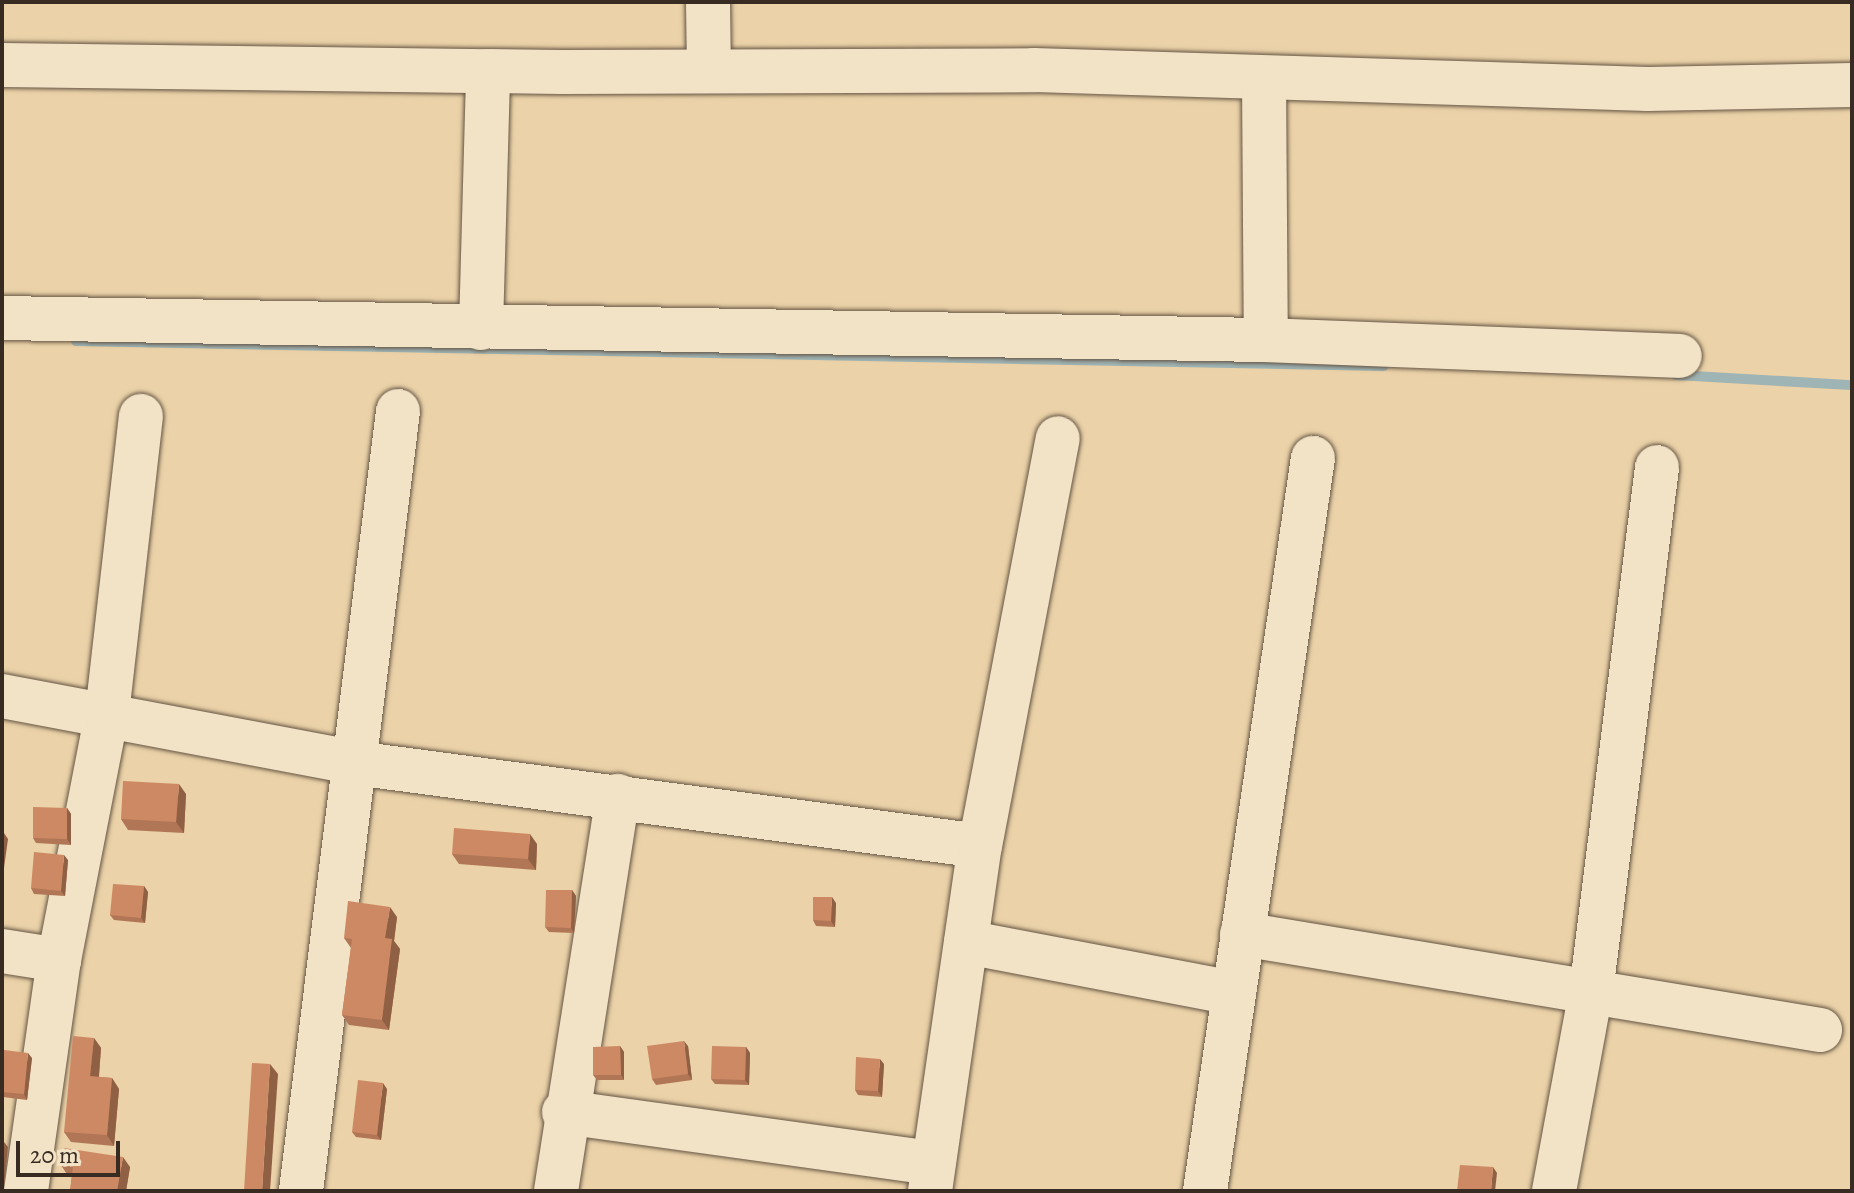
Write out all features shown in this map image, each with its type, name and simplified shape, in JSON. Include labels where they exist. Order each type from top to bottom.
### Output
[{"type":"street","points":[[708,2],[709,71]]},
{"type":"street","points":[[2,65],[488,71],[1034,70],[1648,89],[1852,85]]},
{"type":"street","points":[[481,328],[488,71]]},
{"type":"street","points":[[1264,78],[1266,340]]},
{"type":"street","points":[[2,318],[1266,340],[1680,356]]},
{"type":"street","points":[[301,1191],[398,411]]},
{"type":"street","points":[[26,1191],[59,960],[107,714],[141,416]]},
{"type":"street","points":[[564,1112],[932,1177],[980,846],[1058,438]]},
{"type":"street","points":[[1205,1191],[1313,458]]},
{"type":"street","points":[[1554,1191],[1591,992],[1657,467]]},
{"type":"street","points":[[2,696],[355,763],[980,846]]},
{"type":"street","points":[[556,1191],[564,1112],[618,796]]},
{"type":"street","points":[[1242,934],[1820,1030]]},
{"type":"street","points":[[966,942],[1234,993]]},
{"type":"street","points":[[2,951],[59,960]]},
{"type":"building","points":[[123,781],[179,784],[176,822],[121,819]]},
{"type":"building","points":[[33,807],[67,808],[67,839],[33,838]]},
{"type":"building","points":[[454,828],[530,834],[528,859],[452,854]]},
{"type":"building","points":[[34,852],[64,855],[61,891],[31,888]]},
{"type":"building","points":[[113,884],[144,886],[141,918],[110,915]]},
{"type":"building","points":[[546,890],[572,890],[571,928],[545,927]]},
{"type":"building","points":[[813,897],[832,897],[831,921],[813,920]]},
{"type":"building","points":[[348,901],[390,907],[385,938],[392,939],[382,1020],[342,1015],[352,939],[344,938]]},
{"type":"building","points":[[73,1036],[94,1038],[90,1076],[112,1078],[107,1135],[64,1132]]},
{"type":"building","points":[[684,1041],[688,1074],[652,1079],[647,1046]]},
{"type":"building","points":[[620,1046],[621,1075],[593,1075],[593,1047]]},
{"type":"building","points":[[712,1046],[746,1047],[745,1080],[711,1079]]},
{"type":"building","points":[[4,1050],[28,1053],[24,1094],[2,1092]]},
{"type":"building","points":[[856,1057],[880,1059],[878,1091],[855,1090]]},
{"type":"building","points":[[252,1063],[270,1064],[262,1191],[244,1191]]},
{"type":"building","points":[[358,1080],[383,1083],[377,1135],[352,1132]]},
{"type":"building","points":[[64,1148],[123,1157],[117,1191],[70,1191],[73,1167],[61,1165]]},
{"type":"building","points":[[1460,1165],[1493,1167],[1491,1191],[1457,1191]]},
{"type":"waterway","points":[[76,341],[1384,366]]},
{"type":"waterway","points":[[1676,375],[1852,385]]}]
